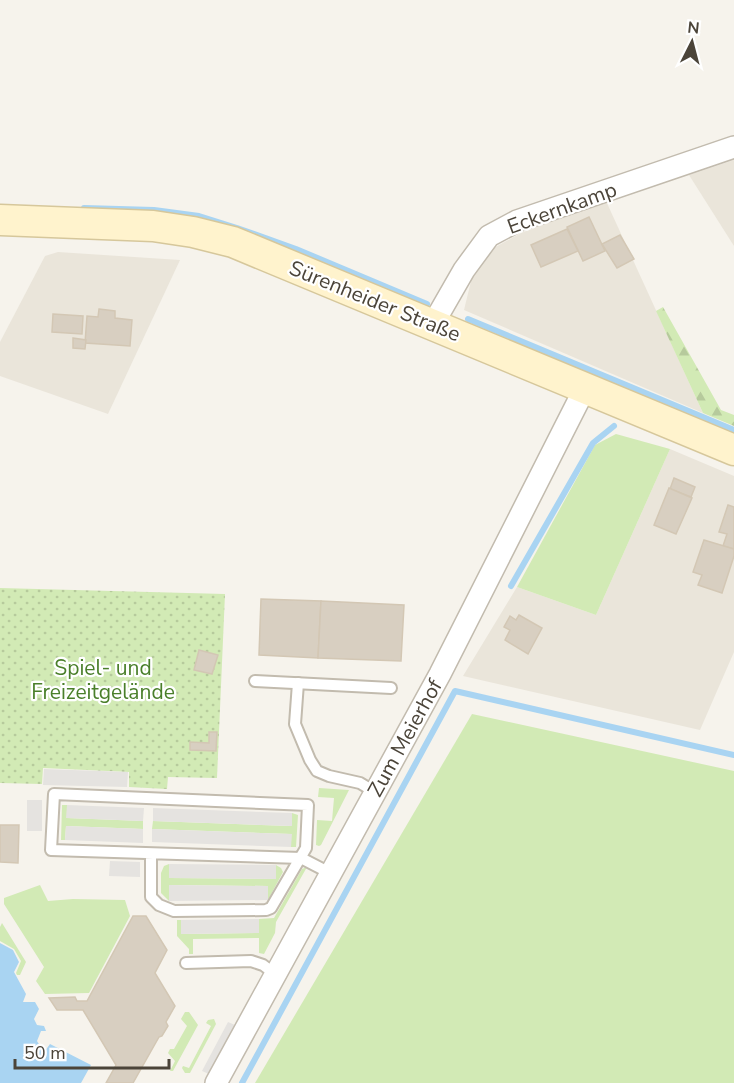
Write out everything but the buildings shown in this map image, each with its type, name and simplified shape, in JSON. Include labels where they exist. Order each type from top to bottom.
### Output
[{"type":"main road","name":"Sürenheider Straße","points":[[0,220],[153,226],[193,232],[233,242],[734,450]]},
{"type":"street","name":"Eckernkamp","points":[[433,324],[464,270],[489,236],[517,221],[734,147]]},
{"type":"street","name":"Zum Meierhof","points":[[216,1083],[446,664],[579,404],[585,388]]},
{"type":"lane","points":[[255,681],[391,688]]},
{"type":"lane","points":[[298,683],[296,730],[317,771],[360,783],[375,792]]},
{"type":"lane","points":[[151,854],[151,897],[159,906],[174,911],[266,910],[271,908],[301,858],[306,848],[308,805],[54,794],[51,850],[301,858],[330,873]]},
{"type":"lane","points":[[186,963],[251,961],[263,965],[275,974]]},
{"type":"shaded area","points":[[734,160],[734,246],[689,175]]},
{"type":"shaded area","points":[[606,201],[703,413],[464,310],[472,277],[492,249],[521,233]]},
{"type":"shaded area","points":[[58,252],[180,260],[108,414],[0,376],[0,342],[45,256]]},
{"type":"shaded area","points":[[670,449],[734,476],[734,652],[700,730],[463,676],[517,587],[596,615]]},
{"type":"shaded area","points":[[44,769],[128,772],[127,787],[43,785]]},
{"type":"shaded area","points":[[27,800],[42,800],[42,831],[27,831]]},
{"type":"shaded area","points":[[67,805],[144,808],[143,821],[66,818]]},
{"type":"shaded area","points":[[153,808],[292,813],[292,826],[153,821]]},
{"type":"shaded area","points":[[66,826],[143,829],[143,843],[65,840]]},
{"type":"shaded area","points":[[152,829],[292,834],[291,847],[152,842]]},
{"type":"shaded area","points":[[110,861],[140,862],[140,877],[109,876]]},
{"type":"shaded area","points":[[169,864],[276,865],[276,879],[169,878]]},
{"type":"shaded area","points":[[169,885],[268,886],[268,900],[169,901]]},
{"type":"shaded area","points":[[259,919],[259,933],[181,934],[181,920]]},
{"type":"shaded area","points":[[228,1022],[235,1025],[209,1074],[202,1071]]},
{"type":"green space","points":[[663,307],[721,410],[734,415],[734,426],[703,413],[656,311]]},
{"type":"green space","points":[[616,434],[670,449],[596,615],[517,587],[595,445]]},
{"type":"green space","name":"Spiel- und Freizeitgelände","points":[[0,588],[225,594],[217,778],[168,777],[167,789],[129,787],[129,772],[43,768],[42,784],[0,783]]},
{"type":"green space","points":[[472,714],[734,771],[734,1083],[255,1083]]},
{"type":"green space","points":[[319,788],[349,790],[319,846],[316,845],[317,820],[332,821],[334,798],[318,797]]},
{"type":"green space","points":[[62,805],[67,805],[67,818],[143,821],[143,829],[66,826],[65,840],[61,840]]},
{"type":"green space","points":[[292,813],[298,815],[296,847],[291,847],[291,834],[152,829],[153,821],[291,826]]},
{"type":"green space","points":[[169,864],[169,878],[276,879],[276,865],[283,872],[268,900],[268,886],[169,885],[169,901],[161,893],[161,873],[164,866]]},
{"type":"green space","points":[[307,867],[276,922],[275,933],[264,954],[259,953],[259,938],[193,939],[193,954],[189,954],[189,949],[177,936],[177,920],[181,920],[182,934],[259,933],[259,919],[274,918],[302,869]]},
{"type":"green space","points":[[40,885],[48,901],[125,900],[130,916],[89,993],[45,994],[36,981],[44,967],[4,904],[4,898]]},
{"type":"green space","points":[[2,923],[26,962],[20,975],[16,973],[21,961],[14,949],[0,941]]},
{"type":"green space","points":[[185,1012],[189,1012],[198,1025],[173,1071],[170,1071],[175,1061],[168,1053],[170,1049],[174,1049],[187,1026],[181,1019]]},
{"type":"green space","points":[[214,1019],[216,1024],[190,1073],[185,1073],[183,1066],[189,1068],[211,1026],[206,1023]]},
{"type":"water","points":[[0,943],[13,950],[19,962],[14,972],[26,994],[23,1002],[35,1002],[39,1009],[34,1019],[37,1025],[44,1026],[46,1031],[41,1031],[37,1041],[42,1049],[42,1055],[50,1044],[91,1065],[81,1083],[0,1083]]},
{"type":"waterway","points":[[84,208],[154,210],[199,216],[296,249],[427,304]]},
{"type":"waterway","points":[[468,319],[734,430]]},
{"type":"waterway","points":[[511,586],[593,443],[614,426]]},
{"type":"waterway","points":[[242,1083],[455,691],[734,755]]}]
